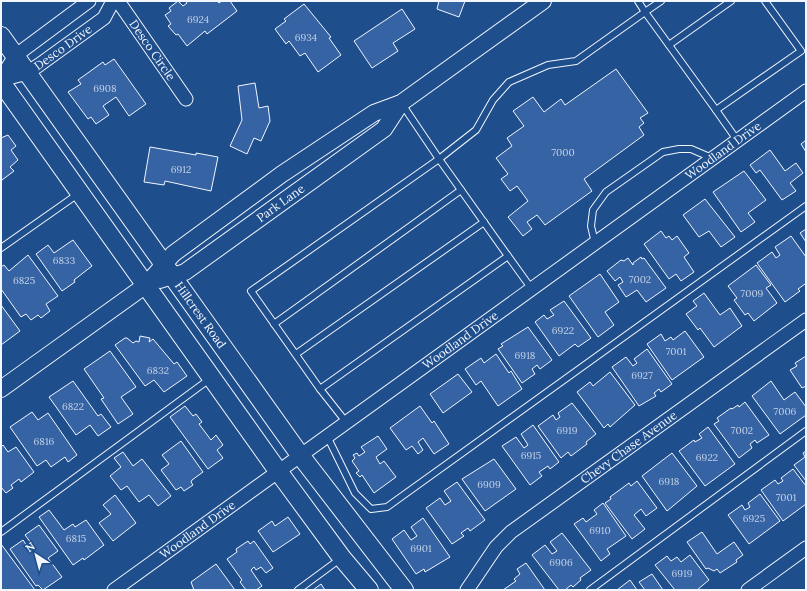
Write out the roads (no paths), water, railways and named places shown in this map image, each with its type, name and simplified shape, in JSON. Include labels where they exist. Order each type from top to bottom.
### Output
[{"type":"main road","name":"Hillcrest Road","points":[[1,36],[300,455],[404,590]]},
{"type":"main road","points":[[1,80],[79,193],[278,471],[342,558],[369,590]]},
{"type":"street","name":"Desco Drive","points":[[1,80],[15,56],[89,1]]},
{"type":"street","name":"Desco Drive","points":[[1,80],[27,73],[104,18],[113,1]]},
{"type":"street","name":"Desco Circle","points":[[118,1],[186,99]]},
{"type":"street","name":"Park Lane","points":[[1,389],[168,270],[179,250],[282,174],[374,113],[401,103],[543,1]]},
{"type":"street","name":"Woodland Drive","points":[[114,590],[806,90]]},
{"type":"street","name":"Park Lane","points":[[168,270],[185,272],[384,129],[401,103]]},
{"type":"street","name":"Chevy Chase Avenue","points":[[467,590],[496,547],[511,532],[806,320]]},
{"type":"street","points":[[748,590],[806,548]]},
{"type":"lane","points":[[638,1],[737,140]]},
{"type":"lane","points":[[346,422],[251,291],[438,159],[476,130],[493,100],[509,82],[548,65],[576,62],[661,1]]},
{"type":"lane","points":[[669,45],[731,1]]},
{"type":"lane","points":[[716,110],[801,51],[765,1]]},
{"type":"lane","points":[[401,103],[438,159],[531,288]]},
{"type":"lane","points":[[595,243],[592,226],[593,210],[606,192],[663,152],[679,149],[692,149],[712,158]]},
{"type":"lane","points":[[274,324],[461,190]]},
{"type":"lane","points":[[1,248],[79,193]]},
{"type":"lane","points":[[327,436],[355,493],[371,509],[387,507],[806,206]]},
{"type":"lane","points":[[296,354],[484,222]]},
{"type":"lane","points":[[320,388],[508,256]]},
{"type":"lane","points":[[1,532],[211,378]]},
{"type":"lane","points":[[590,590],[806,431]]},
{"type":"lane","points":[[298,590],[342,558]]}]
